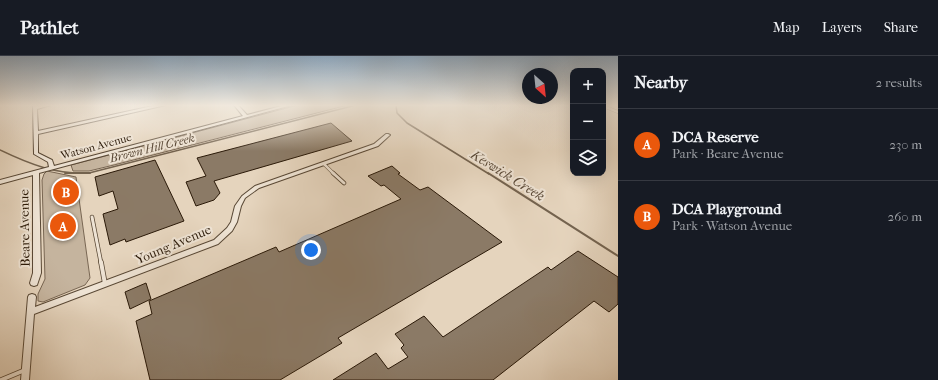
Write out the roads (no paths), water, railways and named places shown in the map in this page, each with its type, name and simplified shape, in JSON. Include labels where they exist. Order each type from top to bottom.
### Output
[{"type":"street","points":[[36,120],[36,154],[50,161],[52,168]]},
{"type":"street","points":[[36,133],[95,120]]},
{"type":"street","name":"Watson Avenue","points":[[0,182],[234,120]]},
{"type":"street","name":"Young Avenue","points":[[31,312],[216,242],[230,229],[239,202],[246,193],[257,187],[376,145],[388,135]]},
{"type":"street","name":"Beare Avenue","points":[[34,283],[37,274],[39,172]]},
{"type":"street","points":[[24,380],[32,297]]},
{"type":"lane","points":[[324,164],[344,183]]},
{"type":"lane","points":[[92,217],[105,284]]},
{"type":"lane","points":[[1,380],[25,370]]},
{"type":"waterway","name":"Brown Hill Creek","points":[[89,173],[297,120]]},
{"type":"waterway","name":"Keswick Creek","points":[[404,120],[489,174]]},
{"type":"waterway","name":"Brown Hill Creek","points":[[0,150],[43,168],[77,173]]},
{"type":"waterway","name":"Brown Hill Creek","points":[[65,173],[77,173]]},
{"type":"waterway","name":"Brown Hill Creek","points":[[77,173],[89,173]]},
{"type":"waterway","name":"Keswick Creek","points":[[488,173],[618,256]]},
{"type":"place","name":"DCA Playground","points":[[66,192]]},
{"type":"place","name":"DCA Reserve","points":[[63,226]]}]
